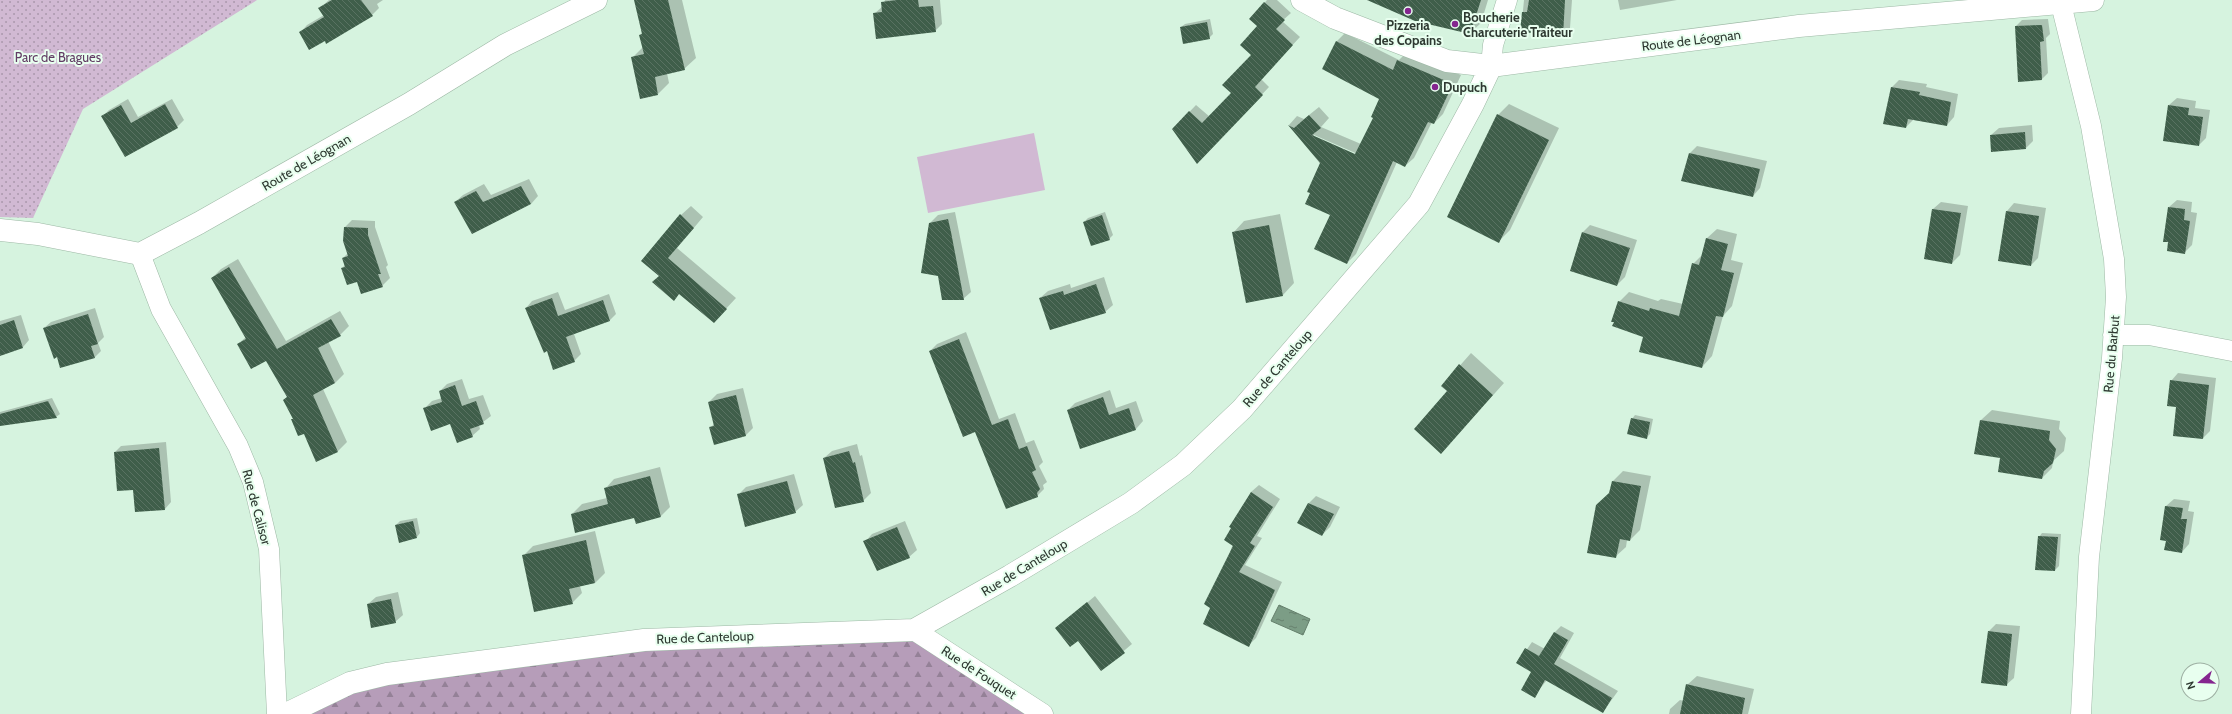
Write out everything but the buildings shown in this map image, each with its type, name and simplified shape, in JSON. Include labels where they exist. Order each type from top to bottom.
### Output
[{"type":"street","name":"Route de Léognan","points":[[140,254],[199,223],[409,104],[504,44],[596,0]]},
{"type":"street","name":"Route de Léognan","points":[[1302,0],[1335,18],[1447,61],[1491,66],[1799,26],[2093,0]]},
{"type":"street","name":"Rue de Canteloup","points":[[286,714],[350,684],[402,672],[644,640],[914,630],[1010,576],[1131,503],[1183,465],[1242,409],[1419,204],[1473,104],[1491,66],[1493,45],[1507,0]]},
{"type":"street","name":"Rue du Barbut","points":[[2059,2],[2091,126],[2112,252],[2116,297],[2089,557],[2081,714]]},
{"type":"street","points":[[0,230],[38,234],[140,254]]},
{"type":"street","name":"Rue de Calisor","points":[[140,254],[160,309],[238,446],[252,482],[269,549],[277,714]]},
{"type":"street","points":[[2113,335],[2149,334],[2232,351]]},
{"type":"street","name":"Rue de Fouquet","points":[[914,630],[1043,714]]},
{"type":"green space","name":"Parc de Bragues","points":[[0,0],[257,0],[83,109],[33,218],[0,217]]},
{"type":"green space","points":[[1034,133],[1045,190],[928,213],[917,157]]},
{"type":"green space","points":[[914,630],[1043,714],[286,714],[350,683],[644,640]]},
{"type":"water","points":[[1279,605],[1310,619],[1303,635],[1271,621]]},
{"type":"place","name":"Pizzeria des Copains","points":[[1408,11]]},
{"type":"place","name":"Boucherie Charcuterie Traiteur","points":[[1455,24]]},
{"type":"place","name":"Dupuch","points":[[1435,87]]}]
